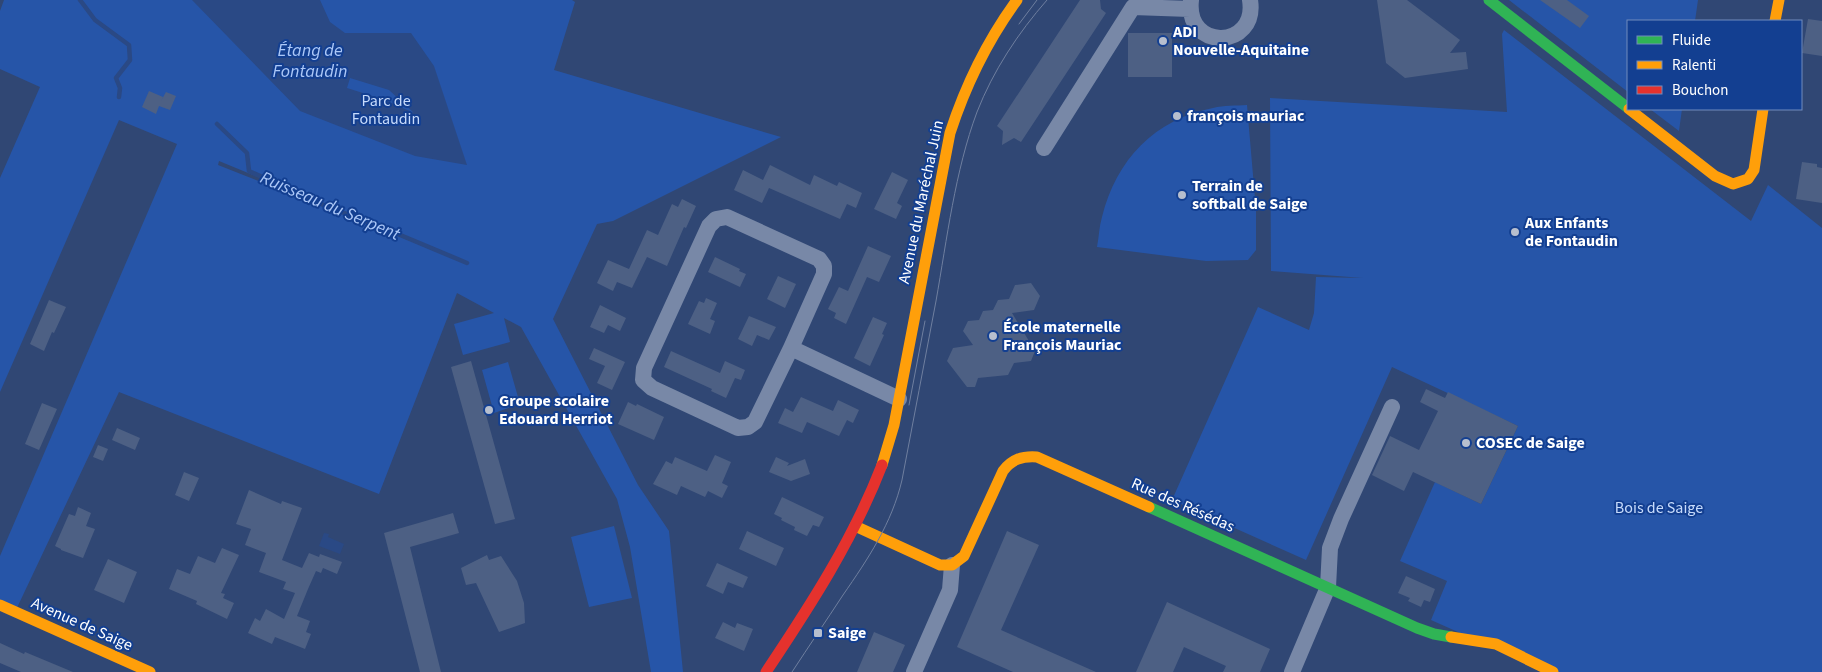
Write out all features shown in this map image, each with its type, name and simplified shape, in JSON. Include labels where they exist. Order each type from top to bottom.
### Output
[{"type":"street","name":"Avenue du Maréchal Juin","points":[[766,672],[826,581],[840,567],[863,526],[894,425],[943,166],[953,124],[976,62],[1017,0]]},
{"type":"street","points":[[1044,148],[1133,7],[1191,4],[1192,17],[1201,32],[1209,36],[1227,38],[1237,34],[1250,19],[1252,9],[1250,0]]},
{"type":"street","points":[[1489,0],[1627,106]]},
{"type":"street","points":[[1776,20],[1779,0]]},
{"type":"street","points":[[1632,110],[1715,176],[1734,184],[1748,179],[1754,170],[1763,110]]},
{"type":"street","points":[[727,217],[819,258],[822,263],[824,274],[791,348],[755,422],[748,427],[738,428],[652,388],[643,380],[644,368],[652,350],[709,226],[716,219],[727,217]]},
{"type":"street","points":[[791,348],[899,399]]},
{"type":"street","points":[[1292,672],[1328,587],[1330,548],[1333,540],[1392,407]]},
{"type":"street","name":"Avenue du Maréchal Juin","points":[[884,490],[891,463],[894,425]]},
{"type":"street","name":"Rue des Résédas","points":[[952,565],[964,556],[971,545],[1003,471],[1009,463],[1016,458],[1024,456],[1037,457],[1434,634],[1496,644],[1524,665],[1553,672]]},
{"type":"street","points":[[863,526],[936,564],[952,565],[950,590],[914,672]]},
{"type":"street","name":"Avenue de Saige","points":[[0,605],[150,672]]},
{"type":"green space","name":"Parc de Fontaudin","points":[[4,0],[572,0],[575,2],[554,70],[781,137],[613,221],[597,224],[553,319],[638,485],[669,531],[683,672],[651,672],[630,547],[617,499],[521,327],[504,318],[510,342],[463,355],[454,324],[494,313],[457,293],[379,494],[119,392],[15,612],[0,605],[0,556],[177,144],[119,120],[0,392],[0,178],[40,87],[0,69],[0,11]],"holes":[[[219,161],[418,243],[218,165]]]},
{"type":"green space","points":[[1509,0],[1698,0],[1695,20],[1627,20],[1627,91]]},
{"type":"green space","name":"Bois de Saige","points":[[1504,30],[1751,221],[1768,185],[1822,228],[1822,672],[1548,672],[1431,620],[1447,581],[1400,561],[1435,482],[1481,504],[1518,426],[1392,367],[1306,560],[1172,500],[1258,307],[1309,330],[1314,313],[1316,277],[1363,278],[1271,271],[1270,98],[1507,112],[1502,34]]},
{"type":"green space","name":"Terrain de softball de Saige","points":[[1247,105],[1256,210],[1256,250],[1248,260],[1206,261],[1097,247],[1101,221],[1108,196],[1128,160],[1141,145],[1156,132],[1192,114],[1217,107]]},
{"type":"green space","points":[[1651,110],[1682,110],[1679,131]]},
{"type":"green space","points":[[508,362],[520,404],[494,413],[482,370]]},
{"type":"green space","points":[[614,526],[632,598],[589,607],[571,537]]},
{"type":"water","name":"Étang de Fontaudin","points":[[192,0],[320,0],[330,22],[345,33],[411,33],[434,66],[467,165],[415,156],[300,111]],"holes":[[[350,78],[389,90],[414,113],[382,99],[347,88]]]},
{"type":"water","points":[[324,533],[329,534],[328,537],[344,544],[340,554],[319,546]]},
{"type":"building","points":[[1080,0],[1100,0],[1101,9],[1106,13],[1021,142],[1014,138],[1002,145],[1003,131],[997,126]]},
{"type":"building","points":[[1377,0],[1407,0],[1460,40],[1450,53],[1466,52],[1468,69],[1405,78],[1386,63]]},
{"type":"building","points":[[1540,0],[1567,0],[1589,16],[1580,28]]},
{"type":"building","points":[[1808,19],[1822,21],[1822,56],[1802,53]]},
{"type":"building","points":[[1128,33],[1172,33],[1172,77],[1128,77]]},
{"type":"building","points":[[149,91],[163,97],[161,101],[166,92],[176,96],[170,110],[159,106],[156,114],[142,107]]},
{"type":"building","points":[[1802,162],[1817,164],[1817,167],[1822,168],[1822,203],[1796,199]]},
{"type":"building","points":[[770,165],[810,185],[814,175],[837,186],[839,182],[862,193],[856,208],[847,204],[840,219],[769,188],[762,203],[734,190],[743,170],[763,180]]},
{"type":"building","points":[[892,172],[908,180],[897,203],[902,206],[896,219],[874,209]]},
{"type":"building","points":[[682,199],[696,206],[686,228],[684,227],[667,266],[647,257],[632,288],[617,282],[613,291],[597,283],[608,260],[629,269],[647,230],[658,235],[672,204],[678,207]]},
{"type":"building","points":[[868,246],[891,256],[879,282],[867,277],[846,324],[834,318],[836,313],[828,309],[839,287],[848,291]]},
{"type":"building","points":[[715,257],[746,274],[740,287],[708,272]]},
{"type":"building","points":[[778,276],[796,284],[785,308],[767,299]]},
{"type":"building","points":[[1031,283],[1040,296],[1034,310],[1012,313],[1035,351],[1031,361],[1014,363],[1008,375],[978,378],[975,387],[967,387],[947,361],[953,348],[973,345],[963,331],[968,321],[979,320],[983,311],[993,310],[998,300],[1009,299],[1015,285]]},
{"type":"building","points":[[706,298],[717,303],[710,319],[715,321],[710,334],[688,324],[699,301],[704,303]]},
{"type":"building","points":[[49,300],[66,307],[44,351],[30,344]]},
{"type":"building","points":[[600,305],[626,318],[620,331],[608,325],[604,333],[590,327]]},
{"type":"building","points":[[749,316],[776,327],[769,340],[757,335],[752,346],[738,339]]},
{"type":"building","points":[[873,317],[887,323],[882,334],[884,335],[870,366],[854,358]]},
{"type":"building","points":[[594,348],[625,362],[612,390],[597,383],[605,366],[589,359]]},
{"type":"building","points":[[671,351],[720,373],[725,361],[745,370],[741,380],[735,378],[726,398],[711,391],[712,389],[664,367]]},
{"type":"building","points":[[471,361],[515,519],[495,524],[451,367]]},
{"type":"building","name":"COSEC de Saige","points":[[1426,389],[1445,398],[1448,392],[1518,426],[1481,504],[1413,472],[1404,491],[1372,475],[1390,436],[1419,450],[1438,411],[1420,402]]},
{"type":"building","points":[[801,397],[833,411],[838,400],[859,410],[853,423],[847,420],[839,436],[807,422],[802,433],[778,423],[785,408],[793,412]]},
{"type":"building","points":[[628,402],[636,406],[637,404],[664,417],[654,440],[618,424]]},
{"type":"building","points":[[42,403],[57,409],[39,450],[25,444]]},
{"type":"building","points":[[117,428],[140,438],[135,450],[112,440]]},
{"type":"building","points":[[98,445],[108,449],[103,461],[93,457]]},
{"type":"building","points":[[715,455],[731,462],[722,483],[728,486],[722,498],[708,491],[705,497],[681,486],[677,495],[653,484],[666,461],[672,464],[675,457],[707,471]]},
{"type":"building","points":[[776,457],[789,463],[787,466],[805,459],[810,474],[791,481],[769,472]]},
{"type":"building","points":[[184,472],[199,478],[189,501],[175,495]]},
{"type":"building","points":[[249,490],[281,504],[282,501],[302,508],[282,560],[302,568],[309,553],[319,557],[320,554],[342,562],[337,574],[323,568],[321,573],[316,571],[308,589],[297,616],[310,621],[306,632],[311,634],[305,649],[275,637],[272,644],[248,633],[255,618],[260,621],[266,609],[284,619],[295,593],[283,589],[286,582],[259,572],[266,553],[245,545],[251,529],[236,524]]},
{"type":"building","points":[[782,497],[824,517],[819,527],[813,525],[807,536],[794,530],[795,527],[781,520],[782,518],[774,514]]},
{"type":"building","points":[[78,507],[91,513],[86,526],[95,529],[83,558],[55,546],[69,514],[75,516]]},
{"type":"building","points":[[453,513],[459,533],[410,547],[441,672],[420,672],[384,533]]},
{"type":"building","points":[[747,531],[784,548],[776,566],[739,549]]},
{"type":"building","points":[[1007,531],[1039,545],[1001,630],[1096,672],[1013,672],[957,647]]},
{"type":"building","points":[[222,548],[239,555],[221,593],[225,594],[223,598],[234,603],[227,619],[196,604],[197,601],[169,589],[177,569],[190,574],[198,556],[215,563]]},
{"type":"building","points":[[487,555],[489,560],[501,556],[517,581],[524,603],[525,623],[499,632],[476,583],[466,585],[461,568]]},
{"type":"building","points":[[108,559],[137,572],[124,603],[94,590]]},
{"type":"building","points":[[717,563],[748,577],[743,588],[728,582],[723,594],[706,586]]},
{"type":"building","points":[[1406,576],[1435,589],[1430,602],[1424,600],[1421,607],[1408,601],[1410,598],[1398,593]]},
{"type":"building","points":[[1167,602],[1270,649],[1260,672],[1223,672],[1226,666],[1184,647],[1173,672],[1136,672]]},
{"type":"building","points":[[723,622],[735,628],[737,623],[753,629],[744,651],[715,638]]},
{"type":"building","points":[[874,632],[905,645],[893,672],[857,672]]},
{"type":"building","points":[[0,643],[73,672],[21,672],[0,663]]},
{"type":"waterway","name":"Ruisseau du Serpent","points":[[80,0],[95,20],[129,45],[130,60],[116,78],[120,88],[119,97]]},
{"type":"waterway","name":"Ruisseau du Serpent","points":[[217,124],[247,153],[249,171],[328,207],[467,263]]},
{"type":"tram line","points":[[1019,24],[1037,0]]},
{"type":"tram line","points":[[792,672],[870,554],[886,526],[898,496],[936,301],[952,205],[969,135],[983,97],[999,67],[1016,39],[1047,0]]},
{"type":"tram line","points":[[909,405],[925,321]]},
{"type":"traffic: fast","points":[[1489,0],[1627,107]]},
{"type":"traffic: fast","points":[[1149,507],[1417,628],[1451,637]]},
{"type":"traffic: slow","points":[[882,465],[894,425],[950,133],[978,64],[996,31],[1017,0]]},
{"type":"traffic: slow","points":[[1775,20],[1779,0]]},
{"type":"traffic: slow","points":[[1630,110],[1715,176],[1733,184],[1748,179],[1754,170],[1763,110]]},
{"type":"traffic: slow","points":[[855,526],[940,565],[952,565],[964,556],[1003,471],[1014,461],[1027,457],[1037,457],[1149,507]]},
{"type":"traffic: slow","points":[[0,605],[150,672]]},
{"type":"traffic: slow","points":[[1451,637],[1496,644],[1553,672]]},
{"type":"traffic: jam","points":[[766,672],[830,572],[858,520],[882,465]]},
{"type":"place","name":"ADI Nouvelle-Aquitaine","points":[[1163,41]]},
{"type":"place","name":"françois mauriac","points":[[1177,116]]},
{"type":"place","name":"Terrain de softball de Saige","points":[[1182,195]]},
{"type":"place","name":"Aux Enfants de Fontaudin","points":[[1515,232]]},
{"type":"place","name":"École maternelle François Mauriac","points":[[993,336]]},
{"type":"place","name":"Groupe scolaire Edouard Herriot","points":[[489,410]]},
{"type":"place","name":"COSEC de Saige","points":[[1466,443]]},
{"type":"place","name":"Saige","points":[[818,633]]}]
